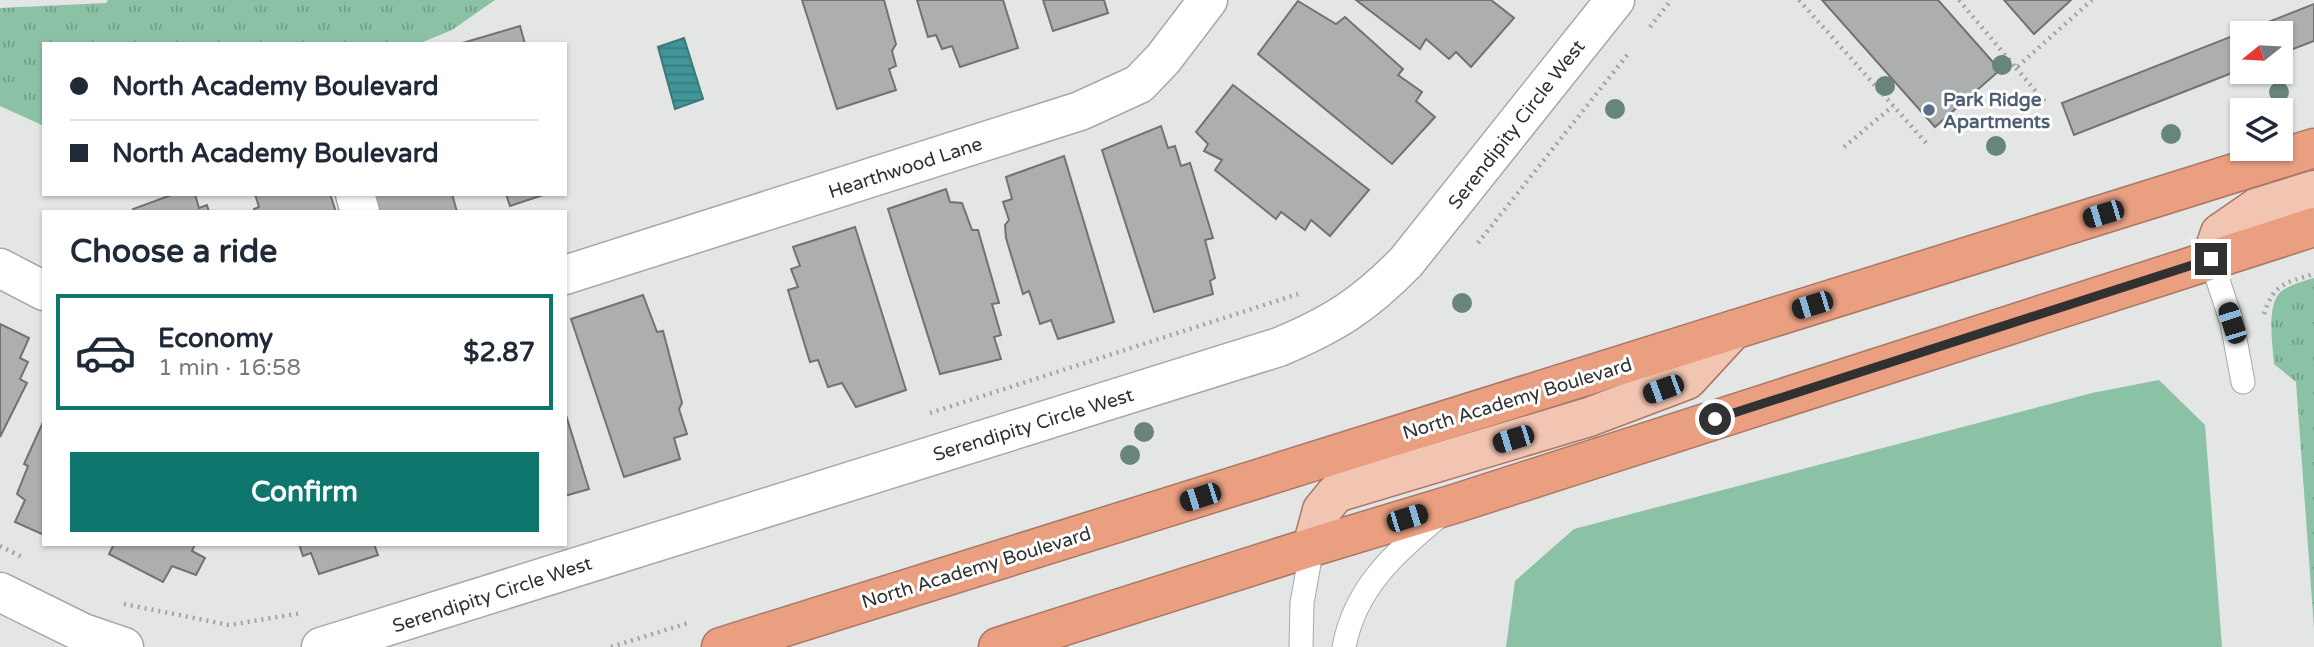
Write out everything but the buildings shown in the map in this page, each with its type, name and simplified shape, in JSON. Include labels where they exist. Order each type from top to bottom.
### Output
[{"type":"highway","name":"North Academy Boulevard","points":[[721,647],[2314,148]]},
{"type":"highway","points":[[998,647],[1454,504],[2314,227]]},
{"type":"main road","points":[[2211,259],[2220,233],[2256,208],[2314,190]]},
{"type":"main road","points":[[1312,547],[1322,510],[1336,492],[1589,416],[1687,380],[1733,330]]},
{"type":"street","name":"Hearthwood Lane","points":[[567,274],[1091,106],[1139,84],[1163,59],[1208,0]]},
{"type":"street","name":"Serendipity Circle West","points":[[321,647],[1266,352],[1312,334],[1346,315],[1380,289],[1406,262],[1615,0]]},
{"type":"street","points":[[0,268],[42,290]]},
{"type":"street","points":[[0,592],[83,633],[124,647]]},
{"type":"lane","points":[[2211,259],[2232,323],[2243,382]]},
{"type":"lane","points":[[1344,647],[1354,610],[1362,594],[1410,540],[1454,504]]},
{"type":"lane","points":[[1301,647],[1302,603],[1312,547]]},
{"type":"path","points":[[1650,27],[1671,0]]},
{"type":"path","points":[[1799,0],[1929,146]]},
{"type":"path","points":[[1959,0],[2045,102]]},
{"type":"path","points":[[2016,68],[2092,0]]},
{"type":"path","points":[[1478,243],[1628,54]]},
{"type":"path","points":[[1844,147],[1893,106]]},
{"type":"path","points":[[2264,314],[2270,296],[2276,289],[2285,283],[2314,274]]},
{"type":"path","points":[[925,415],[1304,292]]},
{"type":"path","points":[[0,546],[25,558]]},
{"type":"path","points":[[112,602],[229,625],[303,613]]},
{"type":"green space","points":[[108,0],[495,0],[452,30],[423,42],[42,42],[42,125],[0,106],[0,8],[106,3]]},
{"type":"green space","points":[[2314,278],[2314,628],[2296,382],[2274,364],[2271,324],[2277,296],[2290,286]]},
{"type":"green space","points":[[2159,380],[2205,425],[2222,647],[1506,647],[1515,581],[1574,529],[2092,393]]},
{"type":"water","points":[[684,38],[703,99],[675,109],[658,47]]},
{"type":"place","name":"Park Ridge Apartments","points":[[1929,110]]},
{"type":"route","points":[[1715,419],[2211,259]]}]
